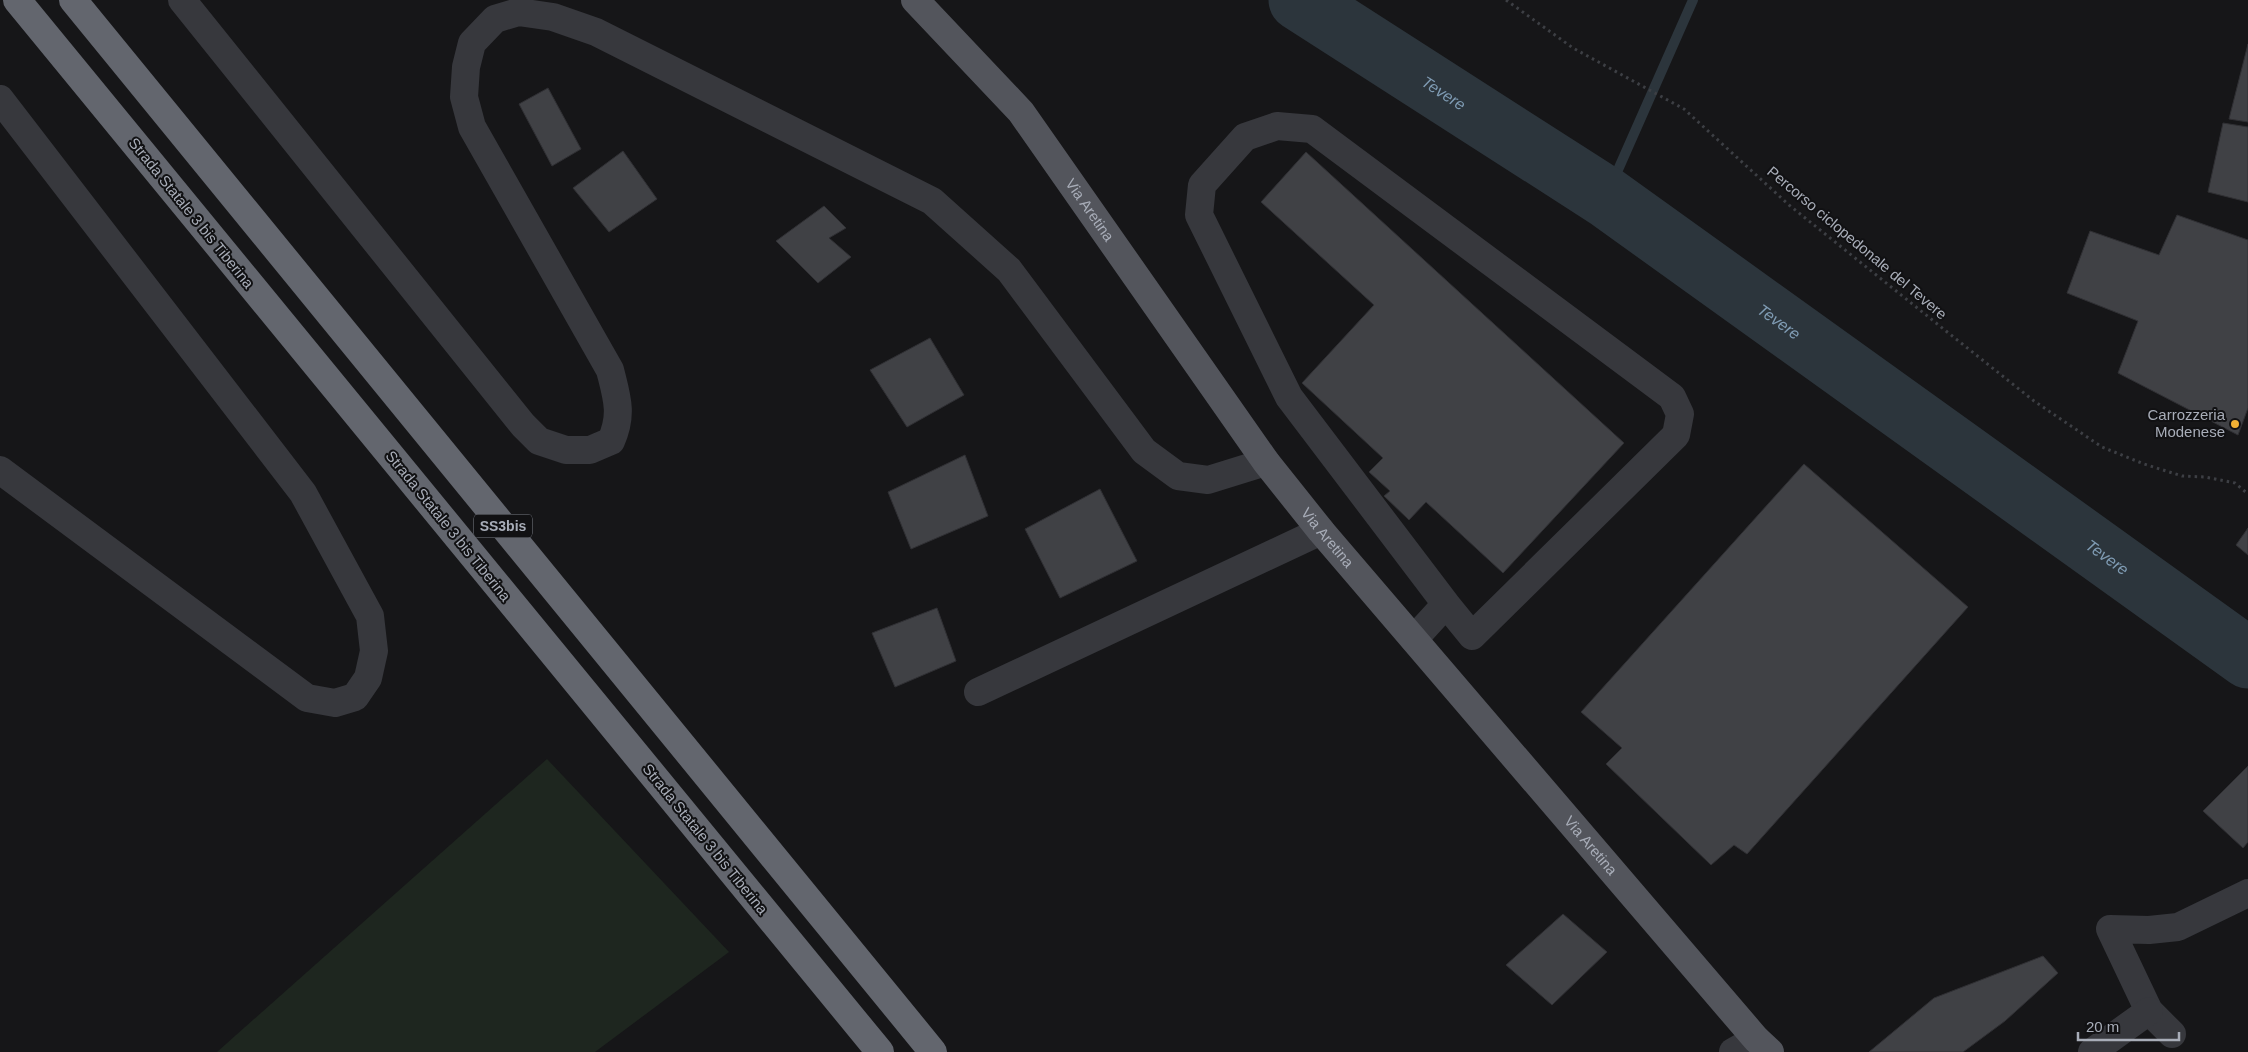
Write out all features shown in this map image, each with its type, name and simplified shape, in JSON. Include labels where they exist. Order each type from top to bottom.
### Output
[{"type":"highway","name":"SS3bis","points":[[73,0],[934,1052]]},
{"type":"highway","name":"Strada Statale 3 bis Tiberina","points":[[18,2],[880,1052]]},
{"type":"main road","name":"Via Aretina","points":[[915,0],[1021,112],[1266,462],[1321,531],[1414,639],[1753,1048]]},
{"type":"street","points":[[182,0],[523,425],[539,441],[566,450],[590,450],[611,441],[618,425],[619,404],[610,370],[472,127],[464,97],[466,67],[472,43],[496,19],[518,12],[553,17],[596,32],[932,201],[1009,270],[1144,451],[1178,476],[1208,480],[1266,462]]},
{"type":"street","points":[[0,99],[303,493],[370,616],[374,652],[368,678],[355,697],[335,703],[307,698],[0,470]]},
{"type":"street","points":[[1277,126],[1312,129],[1672,397],[1680,414],[1676,435],[1472,636],[1446,604],[1289,397],[1199,215],[1202,185],[1245,137],[1277,126]]},
{"type":"street","points":[[978,692],[1321,531]]},
{"type":"street","points":[[1414,639],[1446,604]]},
{"type":"street","points":[[2172,1034],[2148,1011],[2110,929],[2149,930],[2178,927],[2248,893]]},
{"type":"street","points":[[2092,1052],[2148,1011]]},
{"type":"path","name":"Percorso ciclopedonale del Tevere","points":[[1506,0],[1573,48],[1684,109],[1789,205],[2034,401],[2102,447],[2144,464],[2182,476],[2205,477],[2235,483],[2248,494]]},
{"type":"shaded area","points":[[547,759],[729,952],[595,1052],[217,1052]]},
{"type":"building","points":[[2248,44],[2248,122],[2229,119]]},
{"type":"building","points":[[548,88],[581,149],[552,166],[519,104]]},
{"type":"building","points":[[2223,123],[2248,127],[2248,202],[2208,192]]},
{"type":"building","points":[[623,151],[657,199],[609,232],[573,188]]},
{"type":"building","points":[[1306,152],[1624,443],[1503,573],[1426,502],[1409,520],[1384,496],[1390,491],[1369,472],[1383,458],[1302,383],[1374,305],[1261,202]]},
{"type":"building","points":[[824,206],[846,228],[829,238],[851,257],[818,283],[776,241]]},
{"type":"building","points":[[2177,215],[2248,240],[2248,408],[2238,435],[2118,373],[2138,321],[2067,293],[2090,231],[2159,255]]},
{"type":"building","points":[[930,338],[964,395],[907,427],[870,370]]},
{"type":"building","points":[[965,455],[988,516],[911,549],[888,492]]},
{"type":"building","points":[[1804,464],[1968,607],[1747,854],[1734,845],[1711,865],[1606,764],[1622,748],[1581,712]]},
{"type":"building","points":[[1100,489],[1137,561],[1060,598],[1025,529]]},
{"type":"building","points":[[2248,528],[2248,555],[2236,545]]},
{"type":"building","points":[[937,608],[956,661],[895,687],[872,633]]},
{"type":"building","points":[[2248,766],[2248,842],[2243,848],[2203,811]]},
{"type":"building","points":[[1563,914],[1607,952],[1552,1005],[1506,965]]},
{"type":"building","points":[[2043,956],[2058,973],[2005,1021],[1963,1052],[1869,1052],[1934,998]]},
{"type":"waterway","name":"Tevere","points":[[1299,0],[1606,197],[2248,658]]},
{"type":"waterway","points":[[1606,197],[1693,0]]},
{"type":"place","name":"Carrozzeria Modenese","points":[[2235,424]]}]
